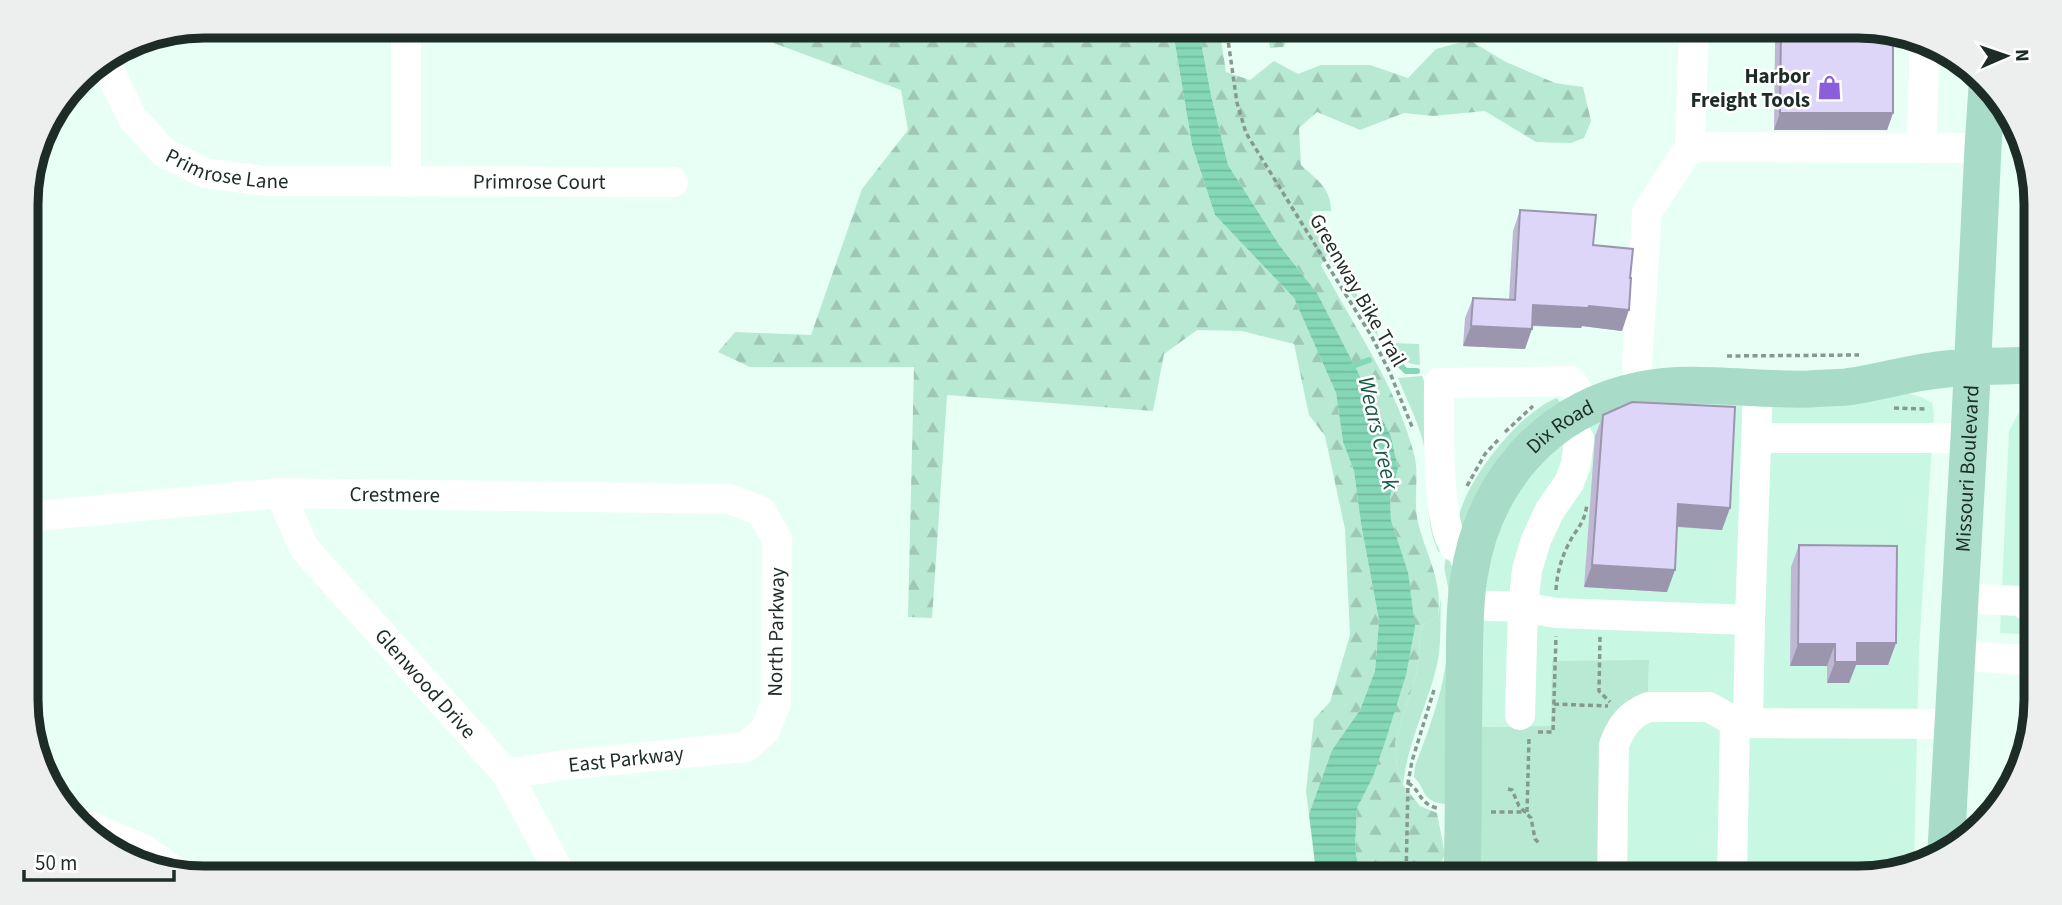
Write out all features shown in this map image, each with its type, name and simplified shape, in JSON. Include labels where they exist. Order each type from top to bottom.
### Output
[{"type":"main road","name":"Missouri Boulevard","points":[[1955,835],[1952,724],[1983,148],[1992,108]]},
{"type":"main road","name":"Dix Road","points":[[1461,866],[1468,580],[1481,526],[1491,504],[1516,464],[1531,447],[1578,414],[1613,398],[1640,390],[1670,387],[1845,387],[1973,366],[2024,365]]},
{"type":"street","points":[[406,38],[406,182]]},
{"type":"street","points":[[1640,390],[1637,365],[1647,212],[1690,147],[1694,38]]},
{"type":"street","points":[[1921,148],[1925,53]]},
{"type":"street","name":"Primrose Lane","points":[[108,69],[132,119],[165,153],[205,173],[265,181],[406,182]]},
{"type":"street","points":[[1690,147],[1983,148]]},
{"type":"street","name":"Primrose Court","points":[[406,182],[673,182]]},
{"type":"street","points":[[1473,553],[1457,548],[1446,527],[1442,505],[1439,383],[1571,381],[1578,414],[1576,464],[1569,483],[1550,510],[1536,540],[1527,570],[1523,607],[1520,715]]},
{"type":"street","points":[[1733,866],[1750,620],[1758,387]]},
{"type":"street","points":[[1757,438],[1969,438]]},
{"type":"street","name":"Crestmere","points":[[38,516],[280,493],[729,499],[761,511]]},
{"type":"street","name":"Glenwood Drive","points":[[280,493],[304,548],[507,774],[556,866]]},
{"type":"street","name":"North Parkway","points":[[746,747],[765,730],[776,703],[777,539],[761,511]]},
{"type":"street","points":[[1960,598],[2024,602]]},
{"type":"street","points":[[1467,605],[1523,607],[1556,612],[1750,620]]},
{"type":"street","points":[[1956,655],[2024,660]]},
{"type":"street","points":[[1612,866],[1614,745],[1627,720],[1648,707],[1709,707],[1741,723],[1952,724]]},
{"type":"street","name":"East Parkway","points":[[507,774],[564,765],[746,747]]},
{"type":"street","points":[[105,834],[143,849],[158,860]]},
{"type":"path","name":"Greenway Bike Trail","points":[[1228,38],[1237,103],[1246,133],[1372,337],[1415,435]]},
{"type":"path","points":[[1886,408],[1925,409]]},
{"type":"path","points":[[1527,812],[1528,738],[1533,738],[1533,732],[1553,732],[1556,586],[1559,569],[1567,546],[1586,519],[1587,494]]},
{"type":"path","points":[[1554,704],[1613,706],[1600,691],[1601,614]]},
{"type":"path","points":[[1406,866],[1408,783],[1412,761],[1438,680]]},
{"type":"path","points":[[1508,789],[1512,790],[1519,806],[1531,818],[1535,839],[1540,844]]},
{"type":"path","points":[[1482,813],[1527,812]]},
{"type":"shaded area","points":[[1903,392],[1932,403],[1934,412],[1919,650],[1914,857],[1869,866],[1604,866],[1607,750],[1648,693],[1649,661],[1552,726],[1477,727],[1482,582],[1514,489],[1568,436],[1632,405]]},
{"type":"shaded area","points":[[2024,407],[2024,634],[2000,633],[2009,431]]},
{"type":"green space","points":[[760,38],[1174,38],[1192,145],[1215,215],[1294,298],[1336,393],[1343,442],[1354,471],[1379,620],[1375,671],[1360,710],[1332,750],[1309,814],[1306,791],[1314,719],[1330,702],[1350,635],[1345,529],[1325,436],[1309,415],[1294,344],[1242,331],[1197,330],[1164,354],[1153,411],[947,395],[932,618],[908,617],[914,367],[750,367],[718,352],[735,332],[811,335],[862,189],[908,130],[901,90]]},
{"type":"green space","points":[[1200,38],[1221,38],[1226,72],[1250,80],[1274,61],[1298,74],[1321,65],[1370,65],[1408,78],[1436,49],[1469,40],[1506,62],[1555,83],[1583,87],[1591,121],[1584,138],[1571,143],[1536,142],[1485,111],[1433,116],[1404,113],[1360,130],[1317,112],[1299,128],[1301,165],[1322,185],[1329,196],[1331,211],[1311,211],[1331,248],[1321,265],[1387,383],[1415,458],[1418,522],[1433,568],[1439,603],[1438,616],[1423,625],[1416,675],[1395,742],[1397,767],[1403,785],[1420,806],[1437,813],[1445,855],[1439,866],[1359,866],[1355,849],[1357,808],[1373,777],[1408,572],[1391,520],[1390,497],[1398,469],[1391,436],[1317,293],[1280,246],[1228,165]]},
{"type":"green space","points":[[1268,38],[1288,38],[1283,47],[1270,48]]},
{"type":"green space","points":[[1331,248],[1377,330],[1378,337],[1327,256]]},
{"type":"green space","points":[[1392,343],[1419,344],[1420,365],[1402,359]]},
{"type":"green space","points":[[1422,376],[1426,387],[1442,543],[1439,553],[1429,517],[1424,446],[1398,378]]},
{"type":"green space","points":[[1557,398],[1561,404],[1464,530],[1457,527],[1469,492],[1494,452],[1526,418]]},
{"type":"green space","points":[[1447,555],[1454,571],[1450,799],[1444,804],[1428,798],[1414,777],[1415,766],[1444,677],[1450,617],[1445,568]]},
{"type":"green space","points":[[1441,598],[1438,660],[1408,755],[1403,785],[1397,767],[1395,742],[1416,675],[1423,625],[1438,616]]},
{"type":"green space","points":[[1649,660],[1648,693],[1621,716],[1605,866],[1475,866],[1477,727],[1551,726],[1552,661]]},
{"type":"water","name":"Wears Creek","points":[[1174,38],[1200,38],[1228,165],[1280,246],[1317,293],[1391,436],[1398,469],[1390,497],[1391,520],[1408,572],[1415,627],[1406,675],[1386,739],[1373,777],[1357,808],[1355,849],[1359,866],[1315,866],[1309,814],[1332,750],[1360,710],[1375,671],[1379,620],[1354,471],[1343,442],[1336,393],[1294,298],[1215,215],[1192,145]]},
{"type":"building","points":[[1781,38],[1858,38],[1893,43],[1893,113],[1780,113]]},
{"type":"building","points":[[1520,210],[1596,215],[1593,245],[1633,249],[1629,310],[1533,305],[1532,329],[1471,326],[1473,298],[1515,300]]},
{"type":"building","points":[[1632,402],[1735,407],[1730,508],[1678,504],[1675,570],[1592,565],[1603,415]]},
{"type":"building","points":[[1799,545],[1897,546],[1896,643],[1857,643],[1857,662],[1835,662],[1835,644],[1798,644]]},
{"type":"waterway","points":[[1389,357],[1406,371],[1417,371]]},
{"type":"waterway","points":[[1347,368],[1369,360]]},
{"type":"place","name":"Harbor Freight Tools","points":[[1830,88]]}]
